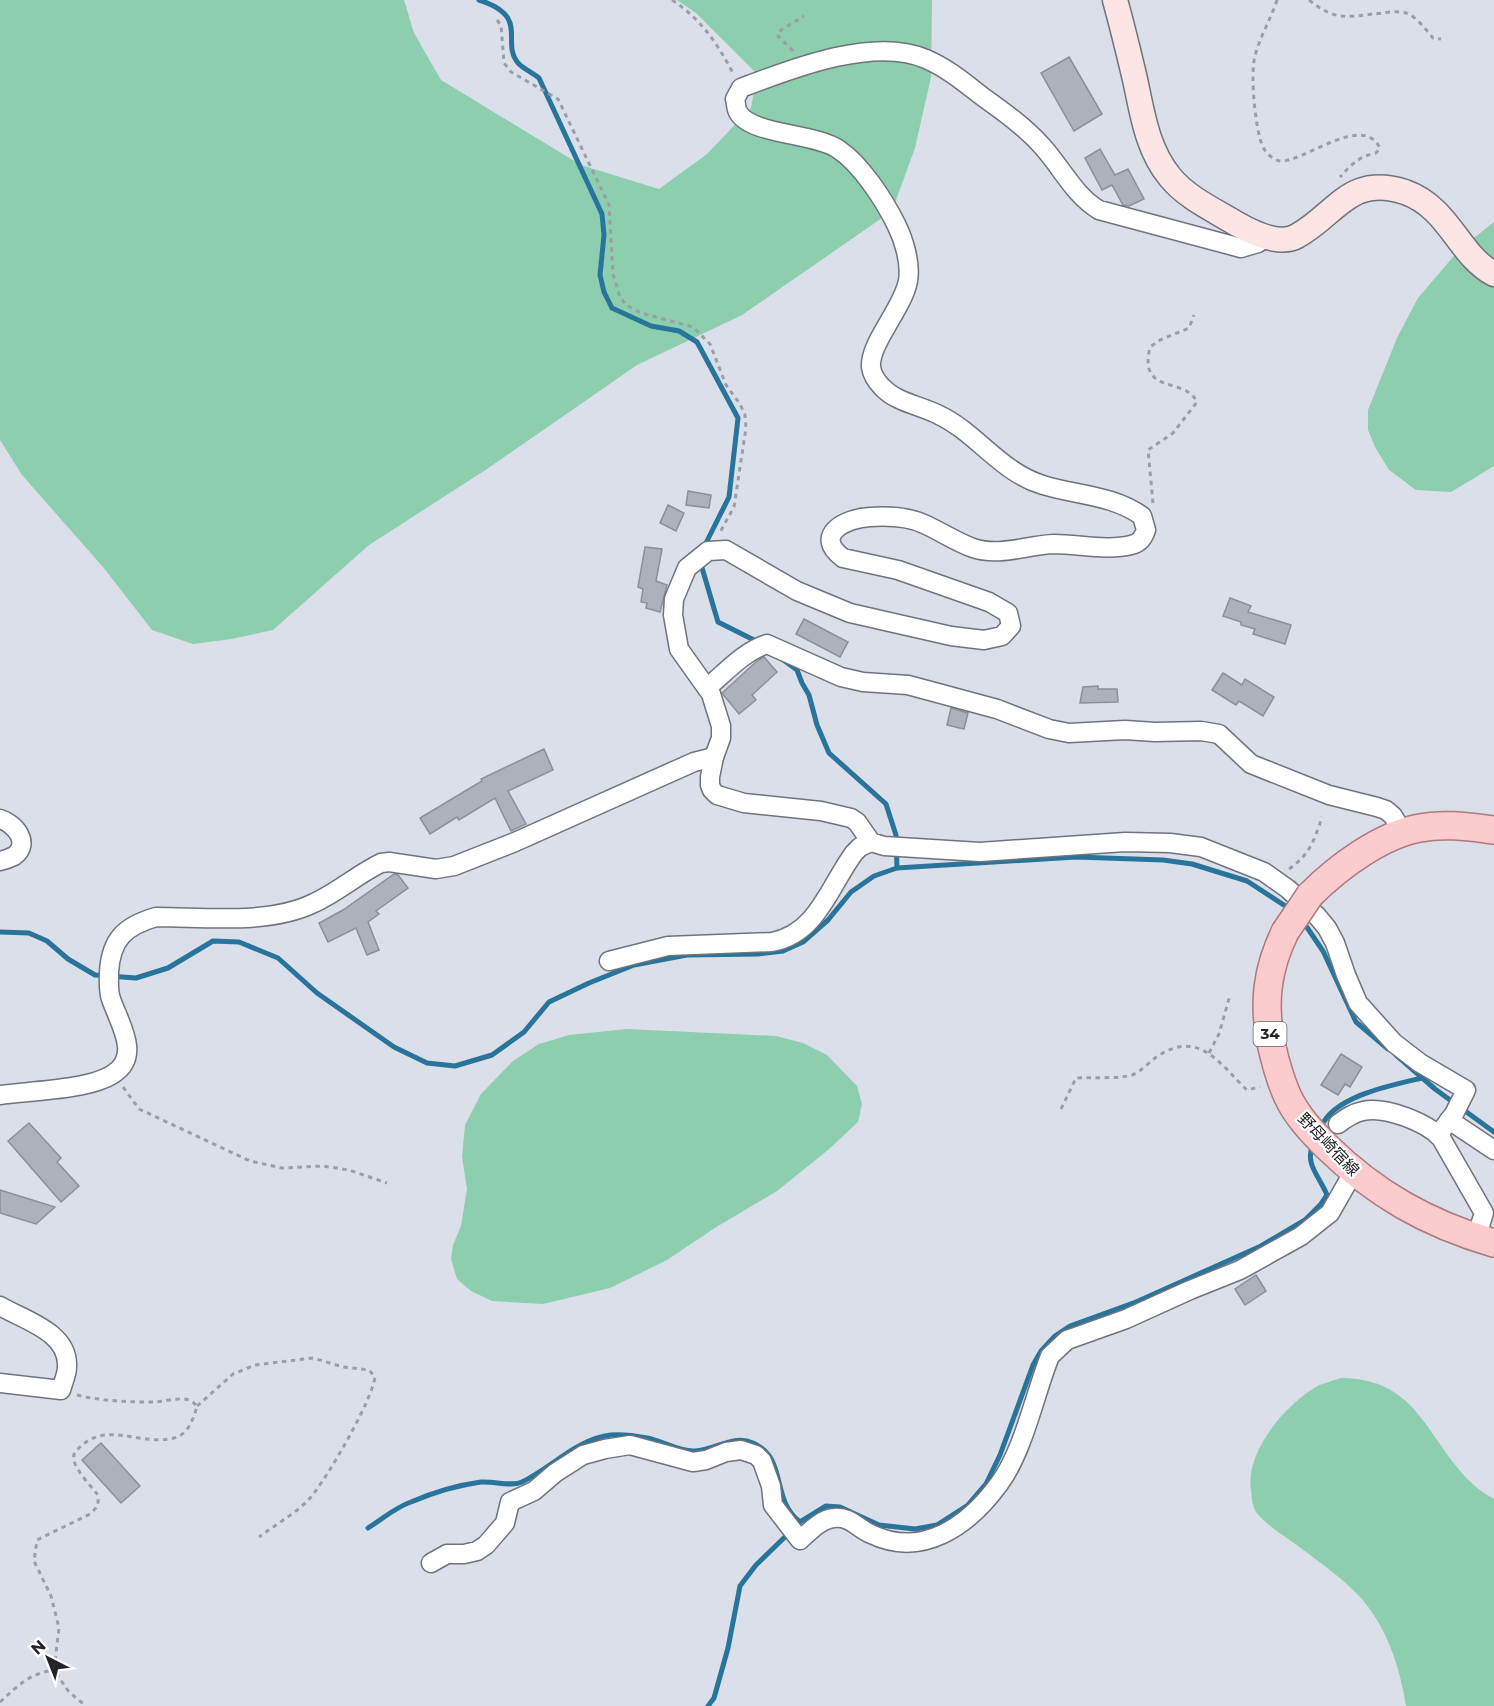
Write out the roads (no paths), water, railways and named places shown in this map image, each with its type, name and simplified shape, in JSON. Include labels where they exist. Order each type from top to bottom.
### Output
[{"type":"main road","name":"野母崎宿線","points":[[1485,1240],[1421,1216],[1375,1188],[1354,1171],[1324,1132],[1288,1097],[1275,1064],[1266,1008],[1272,962],[1285,932],[1310,895],[1325,880],[1355,857],[1403,833],[1420,828],[1464,826],[1494,830]]},
{"type":"street","points":[[1115,0],[1150,146],[1170,177],[1192,197],[1247,230],[1276,239],[1294,238],[1310,228],[1343,198],[1364,188],[1405,192],[1428,204],[1449,225],[1484,269],[1494,274]]},
{"type":"street","points":[[877,844],[851,818],[744,803],[717,795],[710,785],[714,757],[721,738],[721,726],[708,688],[679,649],[673,615],[674,599],[687,568],[706,553],[726,550],[797,591],[850,613],[951,636],[984,640],[1002,636],[1008,632],[1011,626],[1008,613],[989,602],[898,570],[843,558],[831,542],[831,535],[835,529],[850,519],[871,516],[908,520],[923,523],[973,548],[1002,552],[1051,544],[1123,547],[1143,539],[1146,530],[1145,523],[1142,516],[1135,511],[1117,504],[1021,477],[990,454],[954,422],[906,403],[883,388],[871,369],[872,355],[903,297],[910,269],[896,224],[875,190],[838,148],[826,142],[772,130],[749,122],[738,112],[735,99],[741,88],[847,54],[904,53],[926,58],[957,77],[1020,125],[1042,146],[1086,202],[1100,210],[1241,248],[1258,243],[1266,236]]},
{"type":"street","points":[[708,688],[761,646],[841,677],[863,682],[908,685],[997,709],[1049,729],[1069,733],[1125,730],[1202,731],[1219,734],[1251,764],[1329,795],[1386,810],[1393,816],[1403,833]]},
{"type":"street","points":[[0,1095],[26,1094],[98,1081],[113,1074],[124,1064],[127,1056],[126,1034],[110,997],[109,974],[114,946],[118,938],[142,921],[156,917],[270,916],[292,912],[315,903],[381,863],[389,862],[436,869],[454,866],[515,842],[694,762],[714,757]]},
{"type":"street","points":[[0,819],[16,828],[21,843],[20,850],[14,856],[0,861]]},
{"type":"street","points":[[609,961],[668,946],[753,943],[787,939],[809,923],[860,847],[877,844],[980,852],[1125,842],[1170,843],[1201,847],[1264,872],[1317,916],[1335,944],[1358,1003],[1394,1043],[1420,1063],[1466,1089],[1447,1123],[1433,1129],[1388,1112],[1372,1110],[1352,1115],[1324,1132]]},
{"type":"street","points":[[1447,1123],[1494,1150]]},
{"type":"street","points":[[1447,1123],[1484,1213],[1485,1240]]},
{"type":"street","points":[[431,1563],[447,1554],[457,1555],[470,1552],[486,1545],[505,1523],[510,1502],[534,1491],[555,1473],[583,1455],[630,1445],[693,1462],[741,1450],[756,1455],[762,1461],[771,1486],[773,1505],[800,1540],[819,1524],[836,1518],[846,1518],[871,1534],[892,1541],[910,1542],[950,1532],[967,1520],[983,1503],[1000,1483],[1013,1461],[1050,1356],[1058,1348],[1067,1340],[1126,1319],[1240,1270],[1301,1236],[1330,1213],[1354,1171]]},
{"type":"street","points":[[0,1306],[43,1329],[61,1345],[67,1366],[61,1390],[0,1383]]},
{"type":"waterway","points":[[479,0],[505,14],[510,22],[514,56],[521,66],[539,78],[602,214],[604,235],[600,275],[604,292],[612,308],[651,326],[679,331],[697,342],[738,418],[729,497],[704,547]]},
{"type":"waterway","points":[[700,561],[718,622],[760,643]]},
{"type":"waterway","points":[[782,659],[797,670],[809,695],[817,725],[829,753],[886,804],[896,835],[897,868]]},
{"type":"waterway","points":[[0,932],[29,933],[47,941],[68,959],[95,975],[136,978],[168,968],[213,941],[239,942],[278,958],[317,993],[394,1047],[427,1063],[455,1066],[492,1055],[524,1032],[549,1002],[634,965],[687,955],[758,954],[783,951],[803,942],[828,920],[851,892],[874,876],[897,868],[1076,857],[1163,860],[1192,864],[1247,881],[1290,909]]},
{"type":"waterway","points":[[1302,920],[1323,951],[1356,1022],[1388,1049]]},
{"type":"waterway","points":[[1396,1055],[1435,1089],[1494,1132]]},
{"type":"waterway","points":[[1321,1127],[1328,1116],[1351,1100],[1380,1088],[1422,1078]]},
{"type":"waterway","points":[[368,1528],[405,1504],[446,1490],[481,1482],[513,1484],[522,1482],[575,1448],[598,1438],[615,1435],[647,1438],[689,1451],[702,1450],[738,1440],[753,1443],[771,1458],[785,1502],[800,1522],[826,1506],[840,1507],[879,1525],[915,1529],[937,1525],[968,1505],[986,1484],[1000,1455],[1033,1365],[1041,1351],[1055,1336],[1070,1326],[1136,1302],[1261,1246],[1305,1220],[1327,1195],[1310,1158],[1313,1144]]},
{"type":"waterway","points":[[708,1706],[714,1698],[728,1648],[740,1586],[756,1565],[790,1532]]}]
